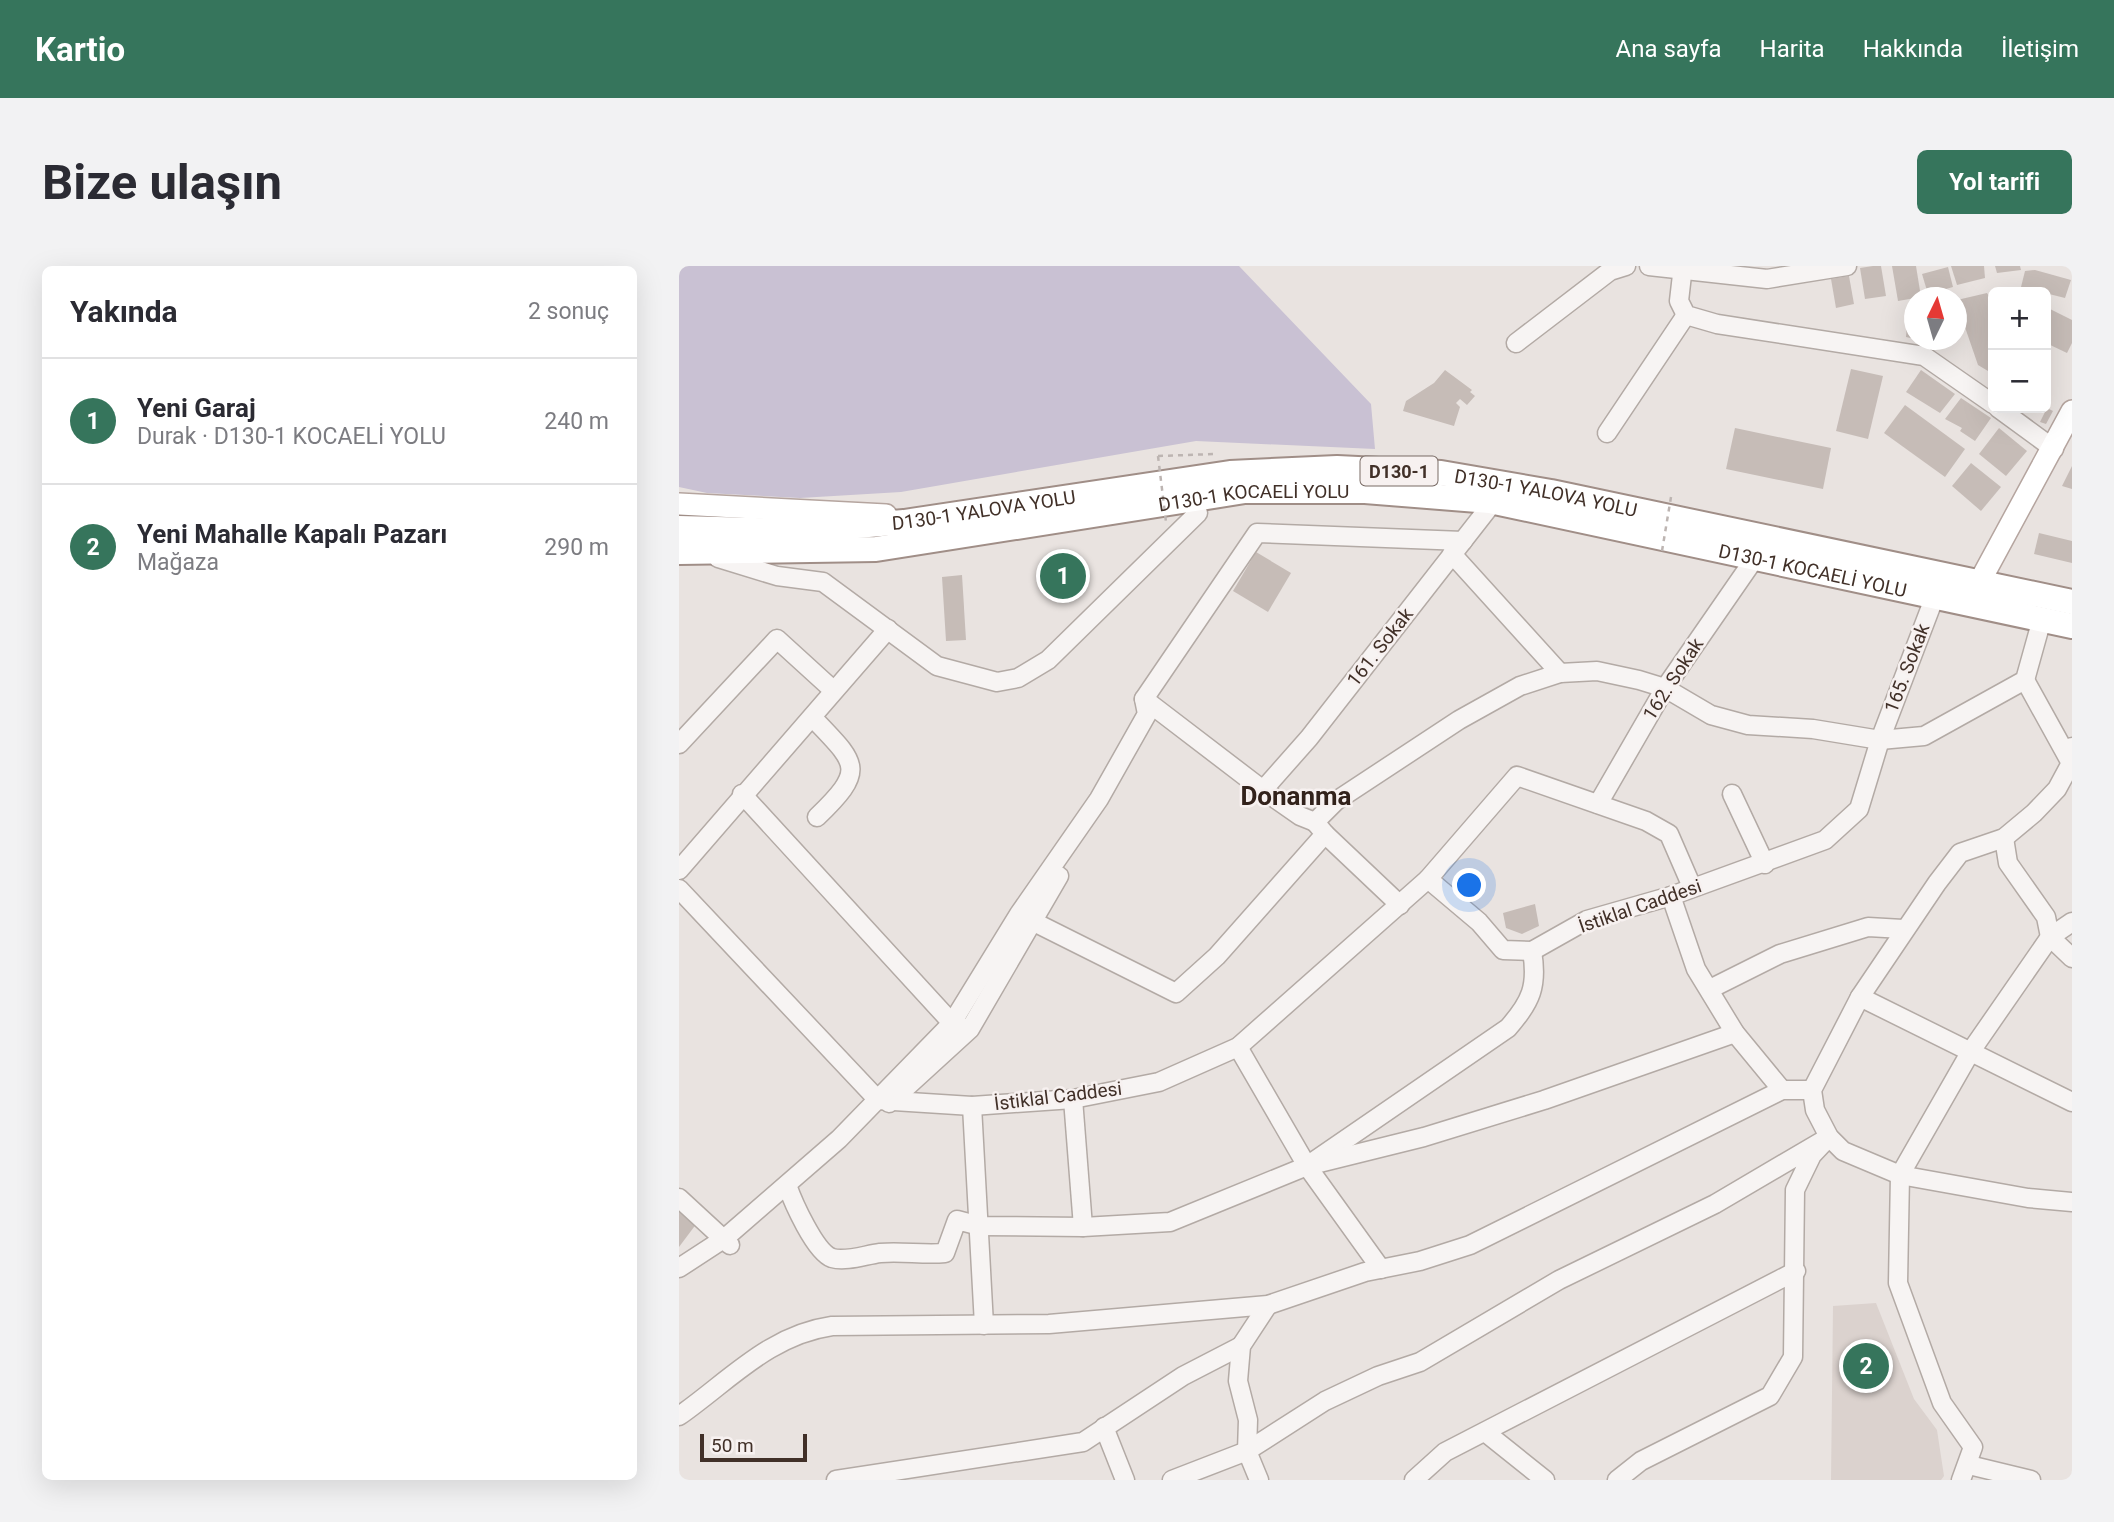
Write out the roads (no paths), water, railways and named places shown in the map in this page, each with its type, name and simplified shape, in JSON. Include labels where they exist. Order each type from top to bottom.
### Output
[{"type":"highway","name":"D130-1 YALOVA YOLU","points":[[679,528],[797,531],[944,517],[1230,473],[1337,468],[1441,473],[1551,492],[1973,593],[2072,602]]},
{"type":"highway","name":"D130-1 KOCAELİ YOLU","points":[[687,552],[736,554],[876,549],[1245,491],[1365,491],[1490,501],[1935,596],[1973,593],[2042,619],[2072,626]]},
{"type":"main road","points":[[1973,593],[2054,449],[2072,411]]},
{"type":"main road","points":[[679,504],[944,517]]},
{"type":"street","points":[[1516,343],[1610,271],[1626,266]]},
{"type":"street","points":[[1649,266],[1767,279],[1847,266]]},
{"type":"street","points":[[1682,268],[1679,302],[1686,315],[1717,324],[1924,356],[1988,401]]},
{"type":"street","points":[[1607,433],[1686,315]]},
{"type":"street","points":[[2006,413],[2054,449]]},
{"type":"street","name":"161. Sokak","points":[[1263,790],[1309,738],[1490,501]]},
{"type":"street","points":[[687,552],[731,560],[777,576],[823,582],[937,667],[997,682],[1018,678],[1048,660],[1198,513]]},
{"type":"street","points":[[885,1101],[952,1023],[1025,918],[1147,714],[1144,698],[1257,533],[1457,547],[1560,673]]},
{"type":"street","name":"162. Sokak","points":[[1598,804],[1665,688],[1755,558]]},
{"type":"street","name":"165. Sokak","points":[[1880,740],[1935,596]]},
{"type":"street","points":[[1025,918],[1176,993],[1217,956],[1320,828],[1336,801],[1459,720],[1520,686],[1560,673],[1597,671],[1665,688],[1711,715],[1748,725],[1814,729],[1880,740],[1924,736],[2025,680],[2042,619]]},
{"type":"street","points":[[679,870],[742,794],[813,718],[833,690],[888,629]]},
{"type":"street","points":[[679,744],[777,639],[833,690]]},
{"type":"street","points":[[2025,680],[2072,759],[2057,789],[2004,838],[1960,853],[1903,929],[1860,997],[1812,1090],[1815,1111],[1829,1137],[1843,1151],[1900,1175],[2028,1198],[2072,1202]]},
{"type":"street","points":[[1144,698],[1263,790],[1320,828],[1400,905]]},
{"type":"street","points":[[813,718],[849,755],[852,774],[843,792],[817,817]]},
{"type":"street","name":"İstiklal Caddesi","points":[[1532,951],[1587,920],[1671,896],[1825,840],[1860,809],[1880,740]]},
{"type":"street","name":"İstiklal Caddesi","points":[[885,1101],[972,1106],[1073,1098],[1159,1082],[1238,1047],[1428,879],[1517,776],[1598,804]]},
{"type":"street","points":[[742,794],[952,1023],[970,1029]]},
{"type":"street","points":[[1732,794],[1765,863]]},
{"type":"street","points":[[1598,804],[1646,821],[1669,834],[1692,887]]},
{"type":"street","points":[[2004,838],[2008,863],[2046,917],[2050,937],[2072,958]]},
{"type":"street","points":[[1307,1166],[1508,1028],[1527,1006],[1536,974],[1532,951],[1503,950],[1479,922],[1428,879]]},
{"type":"street","points":[[679,889],[885,1101]]},
{"type":"street","points":[[1671,896],[1696,969],[1735,1032],[1782,1090]]},
{"type":"street","points":[[679,1278],[728,1242],[789,1190],[885,1101],[970,1029],[1025,918]]},
{"type":"street","points":[[2031,1480],[1965,1472],[1973,1447],[1942,1403],[1898,1283],[1900,1175],[1971,1051],[2050,937],[2072,922]]},
{"type":"street","points":[[1710,989],[1780,954],[1868,927],[1903,929]]},
{"type":"street","points":[[1860,997],[2072,1102]]},
{"type":"street","points":[[789,1190],[804,1222],[829,1257],[945,1253],[957,1220],[980,1226],[1083,1227],[1170,1222],[1307,1166],[1424,1137],[1544,1100],[1735,1032]]},
{"type":"street","points":[[1238,1047],[1307,1166],[1381,1269]]},
{"type":"street","points":[[679,1416],[775,1344],[803,1331],[832,1326],[1107,1321],[1268,1305],[1307,1289],[1420,1261],[1471,1245],[1782,1090],[1812,1090]]},
{"type":"street","points":[[1073,1098],[1083,1227]]},
{"type":"street","points":[[972,1106],[984,1325]]},
{"type":"street","points":[[1617,1480],[1641,1461],[1770,1396],[1793,1357],[1795,1190],[1812,1154],[1829,1137]]},
{"type":"street","points":[[1172,1480],[1247,1451],[1325,1401],[1378,1376],[1420,1362],[1559,1280],[1715,1204],[1829,1137]]},
{"type":"street","points":[[679,1198],[728,1242]]},
{"type":"street","points":[[679,1268],[728,1242]]},
{"type":"street","points":[[1414,1480],[1445,1452],[1796,1270]]},
{"type":"street","points":[[1259,1480],[1247,1451],[1248,1420],[1238,1381],[1241,1346],[1268,1305]]},
{"type":"street","points":[[836,1480],[1083,1442],[1183,1376],[1241,1346]]},
{"type":"street","points":[[1104,1427],[1125,1480]]},
{"type":"street","points":[[1485,1432],[1545,1480]]},
{"type":"place","name":"Yeni Garaj","points":[[1063,576]]},
{"type":"place","name":"Yeni Mahalle Kapalı Pazarı","points":[[1866,1366]]},
{"type":"district","name":"Donanma","points":[[1296,796]]}]
